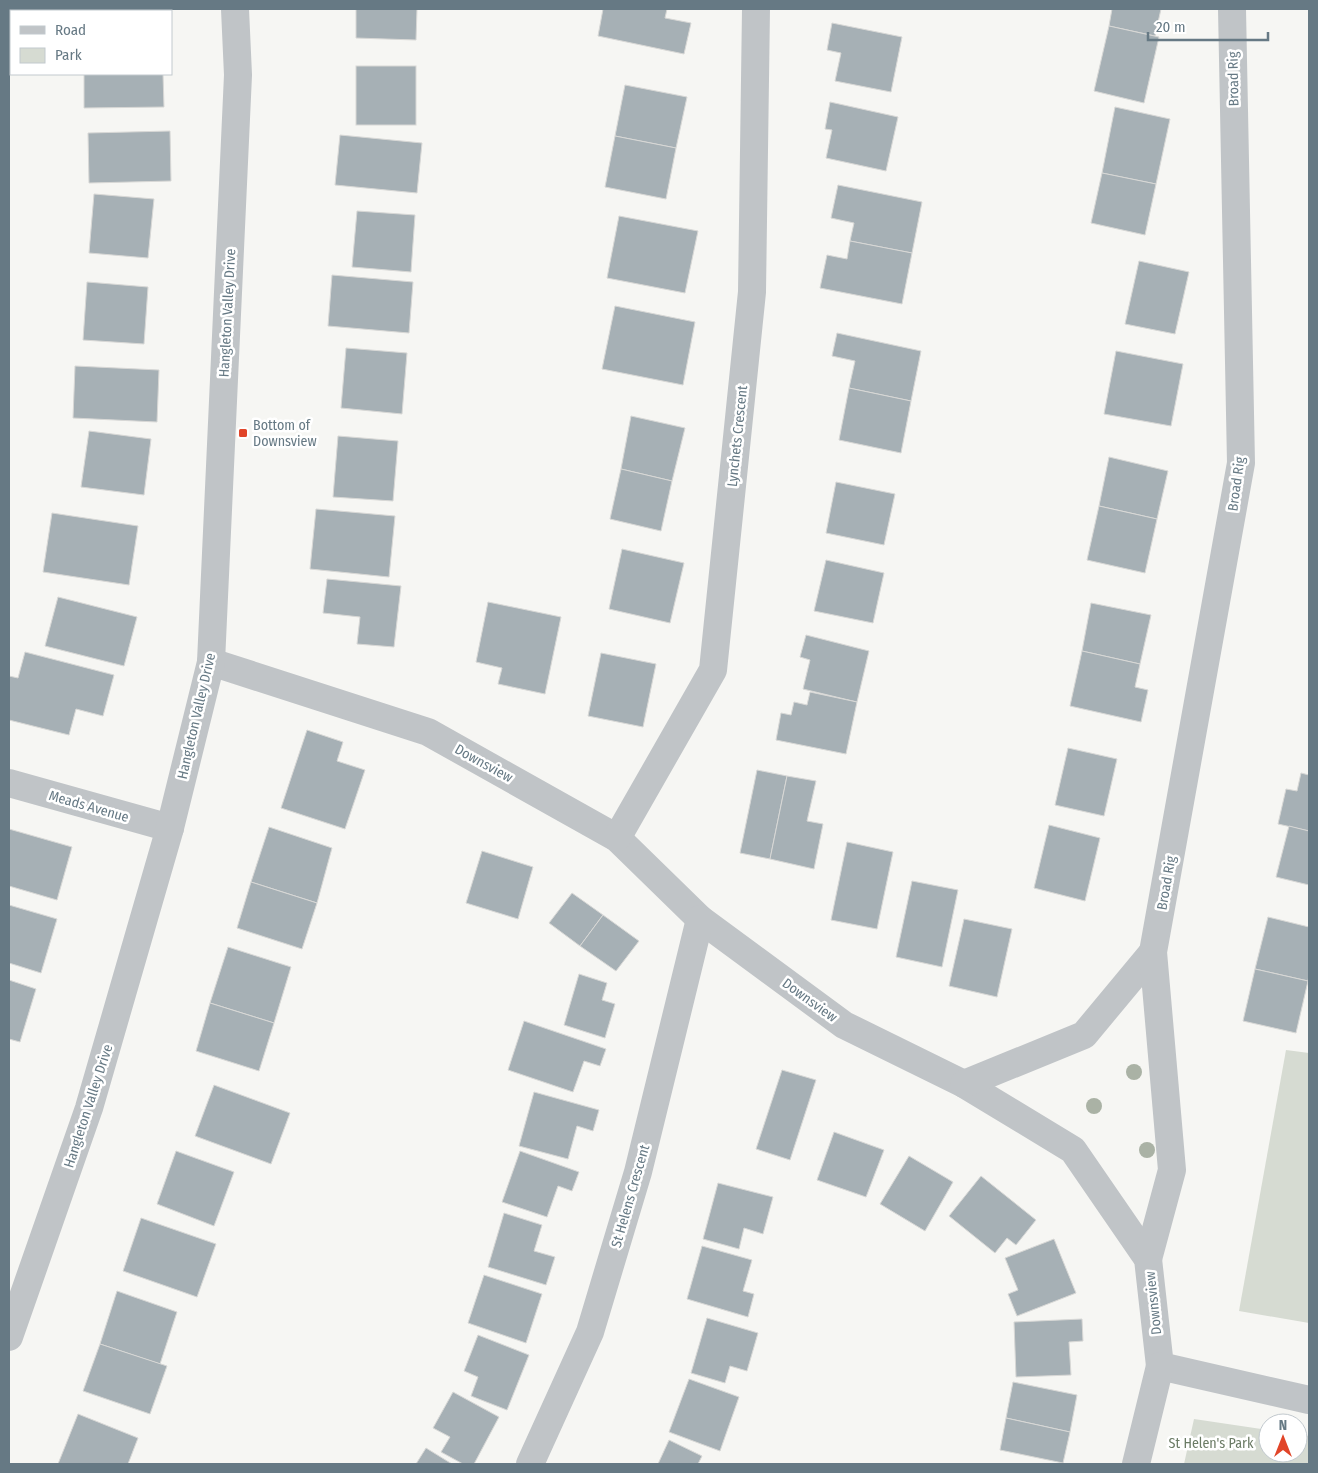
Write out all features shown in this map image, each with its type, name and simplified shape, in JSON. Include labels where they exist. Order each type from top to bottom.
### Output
[{"type":"street","name":"Hangleton Valley Drive","points":[[9,1337],[89,1108],[170,828],[211,662],[238,74],[235,9]]},
{"type":"street","name":"Lynchets Crescent","points":[[617,838],[713,670],[752,292],[756,9]]},
{"type":"street","name":"Broad Rig","points":[[1148,1258],[1172,1170],[1154,952],[1240,463],[1232,9]]},
{"type":"street","name":"Downsview","points":[[211,662],[428,732],[617,838],[700,919],[844,1025],[964,1084],[1073,1150],[1148,1258],[1160,1366]]},
{"type":"street","name":"Meads Avenue","points":[[9,783],[170,828]]},
{"type":"street","name":"St Helens Crescent","points":[[530,1464],[590,1332],[638,1172],[700,919]]},
{"type":"street","name":"Broad Rig","points":[[964,1084],[1084,1036],[1154,952]]},
{"type":"street","points":[[1136,1464],[1160,1366],[1309,1400]]},
{"type":"green space","points":[[1286,1050],[1309,1053],[1309,1323],[1239,1311]]},
{"type":"green space","name":"St Helen's Park","points":[[1194,1419],[1258,1429],[1258,1463],[1308,1463],[1309,1436],[1309,1464],[1184,1464]]},
{"type":"building","points":[[79,9],[162,9],[162,10]]},
{"type":"building","points":[[356,9],[417,9],[416,40],[356,38]]},
{"type":"building","points":[[603,9],[667,9],[665,18],[691,23],[684,54],[598,36]]},
{"type":"building","points":[[1112,9],[1161,9],[1155,36],[1109,26]]},
{"type":"building","points":[[832,23],[902,37],[891,92],[835,81],[841,53],[827,50]]},
{"type":"building","points":[[1109,26],[1159,37],[1144,103],[1094,91]]},
{"type":"building","points":[[356,66],[416,66],[416,125],[356,125]]},
{"type":"building","points":[[84,75],[163,75],[164,107],[84,108]]},
{"type":"building","points":[[625,85],[687,97],[676,148],[615,136]]},
{"type":"building","points":[[830,102],[898,117],[886,171],[826,158],[832,130],[825,129]]},
{"type":"building","points":[[1115,107],[1170,119],[1156,184],[1102,173]]},
{"type":"building","points":[[170,131],[171,181],[89,183],[88,133]]},
{"type":"building","points":[[340,135],[422,143],[417,193],[335,185]]},
{"type":"building","points":[[615,136],[676,148],[666,199],[605,187]]},
{"type":"building","points":[[1102,173],[1156,184],[1145,235],[1091,223]]},
{"type":"building","points":[[838,185],[922,202],[912,253],[850,241],[854,223],[831,218]]},
{"type":"building","points":[[94,194],[154,199],[148,258],[89,253]]},
{"type":"building","points":[[357,211],[415,215],[411,272],[352,267]]},
{"type":"building","points":[[619,216],[698,231],[685,293],[607,278]]},
{"type":"building","points":[[850,241],[912,253],[902,304],[820,288],[827,255],[847,259]]},
{"type":"building","points":[[1139,261],[1189,272],[1175,334],[1125,324]]},
{"type":"building","points":[[332,275],[413,282],[409,333],[328,326]]},
{"type":"building","points":[[87,282],[148,287],[144,344],[83,340]]},
{"type":"building","points":[[615,306],[695,322],[683,385],[602,369]]},
{"type":"building","points":[[837,333],[921,351],[911,401],[849,388],[855,361],[832,356]]},
{"type":"building","points":[[346,348],[407,353],[402,414],[341,408]]},
{"type":"building","points":[[1116,351],[1183,364],[1171,426],[1104,414]]},
{"type":"building","points":[[75,366],[159,370],[157,422],[73,418]]},
{"type":"building","points":[[849,388],[911,401],[901,453],[839,440]]},
{"type":"building","points":[[631,416],[685,428],[672,481],[621,469]]},
{"type":"building","points":[[89,431],[151,439],[144,495],[81,487]]},
{"type":"building","points":[[338,436],[398,441],[393,501],[333,497]]},
{"type":"building","points":[[1109,457],[1168,471],[1157,519],[1099,506]]},
{"type":"building","points":[[621,469],[672,481],[661,531],[610,519]]},
{"type":"building","points":[[836,482],[895,494],[884,545],[826,533]]},
{"type":"building","points":[[1099,506],[1157,519],[1145,573],[1087,560]]},
{"type":"building","points":[[316,509],[395,516],[389,577],[310,569]]},
{"type":"building","points":[[52,513],[138,526],[129,585],[43,572]]},
{"type":"building","points":[[622,549],[684,563],[670,623],[609,609]]},
{"type":"building","points":[[826,560],[884,573],[873,623],[814,611]]},
{"type":"building","points":[[327,579],[401,586],[394,647],[357,644],[360,617],[323,613]]},
{"type":"building","points":[[58,597],[137,617],[124,666],[45,646]]},
{"type":"building","points":[[488,602],[561,617],[545,694],[498,684],[502,668],[476,662]]},
{"type":"building","points":[[1091,603],[1151,615],[1140,664],[1082,651]]},
{"type":"building","points":[[806,635],[869,651],[857,702],[803,689],[810,660],[800,657]]},
{"type":"building","points":[[1082,651],[1140,664],[1135,687],[1148,690],[1141,722],[1070,706]]},
{"type":"building","points":[[25,652],[114,675],[103,716],[76,709],[69,735],[9,720],[9,676],[18,678]]},
{"type":"building","points":[[601,653],[656,664],[643,727],[588,716]]},
{"type":"building","points":[[810,692],[857,702],[846,754],[776,740],[781,713],[791,715],[794,702],[807,705]]},
{"type":"building","points":[[307,730],[343,742],[337,761],[365,770],[345,829],[281,808]]},
{"type":"building","points":[[1068,748],[1117,759],[1104,816],[1055,805]]},
{"type":"building","points":[[757,770],[787,776],[770,859],[740,853]]},
{"type":"building","points":[[1301,773],[1309,775],[1309,831],[1278,824],[1286,789],[1297,791]]},
{"type":"building","points":[[787,776],[816,781],[807,821],[823,824],[814,869],[770,859]]},
{"type":"building","points":[[1049,825],[1100,838],[1085,901],[1034,888]]},
{"type":"building","points":[[1289,826],[1309,831],[1309,885],[1276,877]]},
{"type":"building","points":[[269,827],[332,848],[317,903],[251,882]]},
{"type":"building","points":[[9,829],[72,847],[57,900],[9,886]]},
{"type":"building","points":[[847,842],[893,852],[877,929],[831,920]]},
{"type":"building","points":[[482,851],[533,867],[518,919],[466,903]]},
{"type":"building","points":[[912,881],[958,890],[942,967],[896,957]]},
{"type":"building","points":[[251,882],[317,903],[302,949],[237,928]]},
{"type":"building","points":[[572,893],[603,915],[580,946],[549,923]]},
{"type":"building","points":[[9,905],[57,919],[41,973],[9,963]]},
{"type":"building","points":[[603,915],[639,941],[616,971],[580,946]]},
{"type":"building","points":[[1268,917],[1309,927],[1308,981],[1255,969]]},
{"type":"building","points":[[964,919],[1012,929],[997,997],[949,986]]},
{"type":"building","points":[[228,947],[291,967],[274,1023],[210,1003]]},
{"type":"building","points":[[1255,969],[1308,981],[1296,1033],[1243,1021]]},
{"type":"building","points":[[579,974],[607,983],[602,1000],[615,1004],[605,1038],[564,1025]]},
{"type":"building","points":[[9,980],[36,989],[20,1042],[9,1039]]},
{"type":"building","points":[[210,1003],[274,1023],[259,1071],[196,1051]]},
{"type":"building","points":[[524,1021],[606,1049],[600,1066],[584,1061],[573,1092],[508,1070]]},
{"type":"building","points":[[782,1070],[816,1080],[790,1160],[756,1149]]},
{"type":"building","points":[[214,1085],[290,1113],[271,1164],[195,1136]]},
{"type":"building","points":[[534,1092],[599,1110],[593,1131],[577,1126],[568,1159],[519,1146]]},
{"type":"building","points":[[834,1132],[884,1150],[866,1197],[817,1180]]},
{"type":"building","points":[[176,1151],[234,1172],[214,1226],[157,1204]]},
{"type":"building","points":[[520,1151],[579,1172],[572,1191],[558,1186],[547,1217],[502,1202]]},
{"type":"building","points":[[909,1156],[953,1182],[925,1231],[880,1204]]},
{"type":"building","points":[[981,1176],[1036,1220],[1016,1245],[1007,1238],[995,1253],[949,1216]]},
{"type":"building","points":[[718,1183],[773,1197],[763,1234],[744,1228],[739,1249],[703,1239]]},
{"type":"building","points":[[504,1213],[542,1225],[534,1251],[555,1257],[546,1285],[488,1267]]},
{"type":"building","points":[[141,1218],[216,1244],[197,1297],[123,1271]]},
{"type":"building","points":[[1054,1239],[1076,1293],[1017,1316],[1008,1294],[1018,1290],[1005,1258]]},
{"type":"building","points":[[702,1246],[752,1260],[743,1291],[754,1294],[748,1317],[687,1299]]},
{"type":"building","points":[[484,1275],[542,1294],[526,1343],[468,1323]]},
{"type":"building","points":[[117,1291],[177,1312],[160,1364],[100,1344]]},
{"type":"building","points":[[707,1318],[758,1333],[747,1371],[730,1366],[725,1383],[691,1373]]},
{"type":"building","points":[[1082,1319],[1083,1341],[1069,1342],[1071,1375],[1016,1377],[1014,1322]]},
{"type":"building","points":[[478,1335],[529,1355],[507,1410],[471,1396],[478,1377],[464,1371]]},
{"type":"building","points":[[100,1344],[167,1366],[150,1414],[83,1391]]},
{"type":"building","points":[[689,1379],[739,1397],[720,1451],[669,1432]]},
{"type":"building","points":[[1013,1382],[1077,1395],[1070,1432],[1006,1418]]},
{"type":"building","points":[[453,1392],[499,1417],[474,1464],[463,1464],[441,1452],[450,1437],[433,1428]]},
{"type":"building","points":[[78,1414],[138,1438],[128,1464],[58,1464]]},
{"type":"building","points":[[1006,1418],[1070,1432],[1063,1463],[1000,1450]]},
{"type":"building","points":[[669,1440],[702,1456],[698,1464],[658,1464]]},
{"type":"building","points":[[426,1448],[452,1464],[416,1464]]},
{"type":"place","name":"Bottom of Downsview","points":[[243,433]]}]
